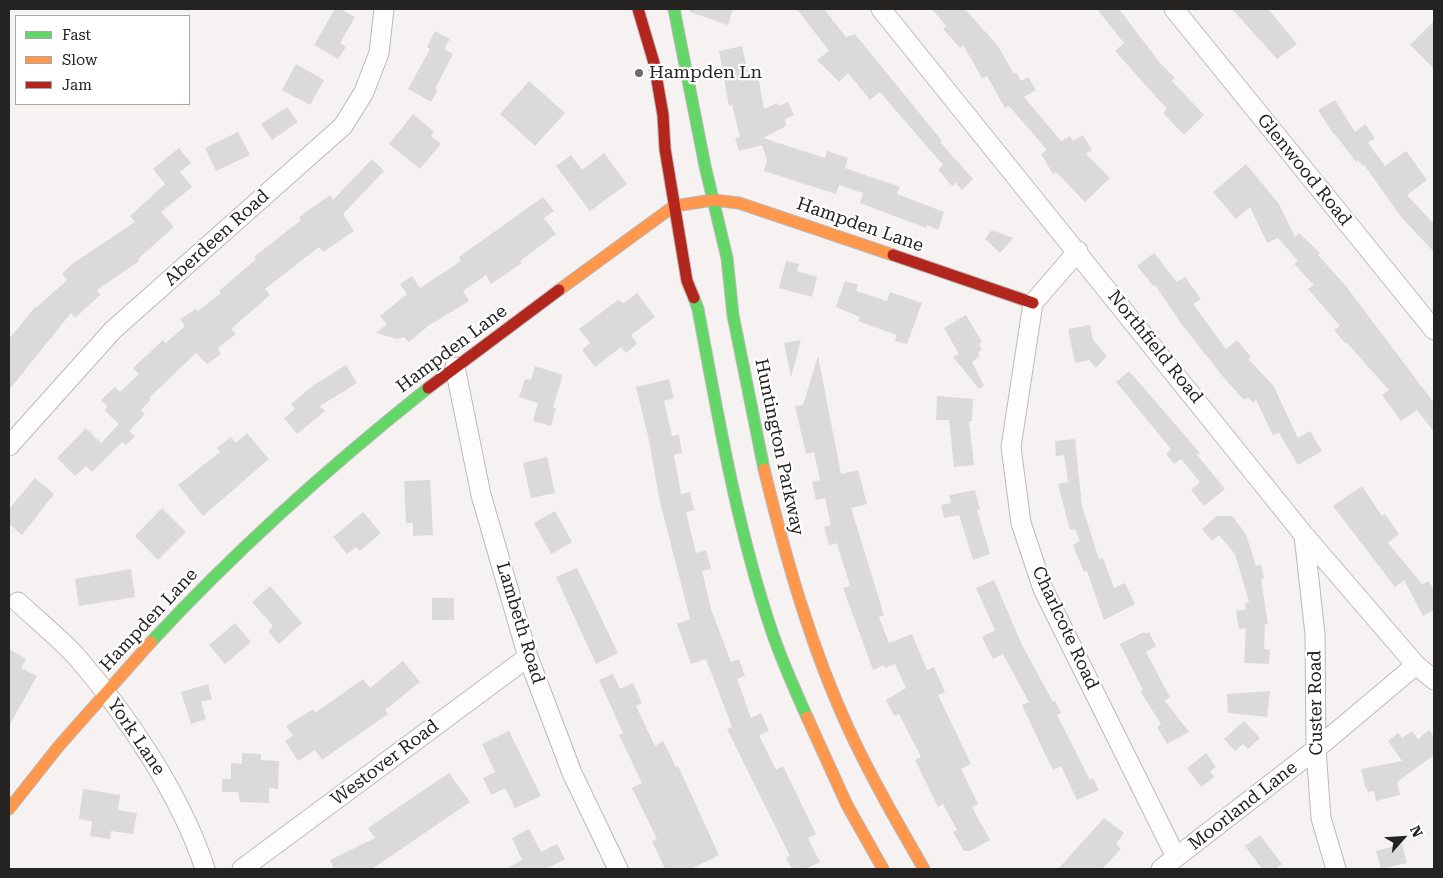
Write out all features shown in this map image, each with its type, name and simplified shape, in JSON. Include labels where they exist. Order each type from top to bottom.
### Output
[{"type":"street","name":"Aberdeen Road","points":[[9,446],[113,330],[343,126],[364,92],[379,53],[384,9]]},
{"type":"street","points":[[638,9],[654,63],[663,114],[665,150],[687,281],[699,315],[730,478],[770,627],[847,805],[883,869]]},
{"type":"street","name":"Huntington Parkway","points":[[674,9],[713,200],[727,258],[733,315],[760,452],[782,544],[801,605],[849,730],[872,776],[924,869]]},
{"type":"street","name":"Northfield Road","points":[[881,9],[1078,251],[1304,535],[1416,665],[1434,680]]},
{"type":"street","name":"Glenwood Road","points":[[1174,9],[1434,330]]},
{"type":"street","name":"Hampden Lane","points":[[9,809],[105,693],[185,605],[250,540],[359,444],[455,367],[674,206],[713,200],[739,202],[1033,303]]},
{"type":"street","points":[[1033,303],[1078,251]]},
{"type":"street","name":"Charlcote Road","points":[[1033,303],[1011,447],[1020,523],[1043,589],[1176,857]]},
{"type":"street","name":"Lambeth Road","points":[[455,367],[481,495],[528,657],[572,773],[618,869]]},
{"type":"street","name":"Custer Road","points":[[1304,535],[1315,634],[1316,749],[1320,818],[1336,869]]},
{"type":"street","name":"York Lane","points":[[18,602],[74,655],[105,693],[168,785],[205,869]]},
{"type":"street","name":"Westover Road","points":[[242,869],[528,657]]},
{"type":"street","name":"Moorland Lane","points":[[1161,869],[1316,749],[1416,665]]},
{"type":"building","points":[[335,9],[340,9],[355,17],[340,43],[346,47],[338,59],[314,45]]},
{"type":"building","points":[[689,9],[733,9],[728,25],[690,12]]},
{"type":"building","points":[[797,9],[824,9],[846,37],[855,34],[942,141],[940,142],[973,179],[962,190],[955,182],[953,187],[938,170],[943,165],[880,92],[870,100],[848,73],[839,82],[817,60],[829,51]]},
{"type":"building","points":[[932,9],[965,9],[998,46],[1014,74],[1016,72],[1021,81],[1028,77],[1036,90],[1024,97],[1061,141],[1070,136],[1073,141],[1083,135],[1092,150],[1086,154],[1110,178],[1085,202],[1056,172],[1053,174],[1041,154],[1047,150],[1009,106],[1005,108],[987,76],[982,78],[963,45],[960,48],[943,29],[946,26]]},
{"type":"building","points":[[1097,9],[1119,9],[1160,63],[1175,78],[1172,81],[1204,115],[1184,135],[1163,113],[1167,109],[1115,51],[1124,43]]},
{"type":"building","points":[[1232,9],[1268,9],[1297,44],[1277,59]]},
{"type":"building","points":[[1434,21],[1434,69],[1410,45]]},
{"type":"building","points":[[435,31],[450,39],[444,49],[453,54],[435,89],[438,90],[431,102],[408,89],[430,49],[427,47]]},
{"type":"building","points":[[742,46],[749,77],[758,76],[764,109],[777,103],[779,106],[788,102],[794,115],[785,119],[786,126],[763,138],[825,158],[827,151],[848,158],[845,168],[900,187],[897,194],[944,212],[938,230],[927,225],[926,228],[860,203],[863,193],[839,185],[836,194],[764,171],[767,160],[762,145],[739,151],[735,138],[740,137],[732,105],[729,106],[719,51]]},
{"type":"building","points":[[296,64],[324,80],[310,105],[282,90]]},
{"type":"building","points":[[529,81],[565,113],[535,146],[500,114]]},
{"type":"building","points":[[1335,100],[1355,132],[1365,124],[1375,138],[1368,143],[1385,166],[1406,151],[1427,180],[1407,195],[1434,224],[1434,252],[1402,218],[1364,165],[1358,160],[1356,162],[1334,135],[1318,110]]},
{"type":"building","points":[[287,107],[298,122],[272,140],[261,124]]},
{"type":"building","points":[[413,114],[434,132],[431,136],[441,144],[420,169],[389,144]]},
{"type":"building","points":[[238,132],[250,155],[216,171],[205,148]]},
{"type":"building","points":[[179,148],[191,163],[180,172],[192,187],[161,212],[174,227],[138,259],[139,261],[97,290],[100,295],[75,318],[71,313],[9,390],[9,339],[35,307],[67,280],[62,274],[72,264],[135,222],[130,216],[165,184],[153,169]]},
{"type":"building","points":[[604,153],[627,184],[590,211],[556,166],[571,155],[582,170]]},
{"type":"building","points":[[372,159],[384,171],[343,214],[354,231],[323,252],[319,247],[265,289],[270,295],[231,329],[236,334],[218,348],[221,354],[207,364],[196,353],[149,398],[151,399],[141,410],[145,414],[129,431],[135,436],[126,445],[122,442],[92,472],[86,466],[75,476],[57,458],[86,428],[101,443],[119,424],[104,410],[108,407],[101,400],[115,387],[120,392],[139,374],[133,368],[163,340],[166,343],[185,326],[180,319],[196,309],[198,311],[221,293],[219,291],[256,259],[254,257],[301,220],[299,217],[330,195],[333,200]]},
{"type":"building","points":[[1246,164],[1279,204],[1295,237],[1299,233],[1320,253],[1318,255],[1345,285],[1434,403],[1434,432],[1417,410],[1401,421],[1382,395],[1389,390],[1334,330],[1340,326],[1308,289],[1314,285],[1294,264],[1298,261],[1278,238],[1267,243],[1250,207],[1236,219],[1213,192]]},
{"type":"building","points":[[543,197],[554,211],[544,218],[556,234],[520,261],[522,263],[491,284],[486,275],[463,291],[469,301],[428,326],[409,342],[404,337],[397,339],[376,333],[387,324],[380,316],[407,294],[400,284],[412,276],[420,288],[461,261],[459,257]]},
{"type":"building","points":[[992,230],[1013,238],[1000,253],[985,239]]},
{"type":"building","points":[[1154,253],[1177,282],[1185,277],[1201,299],[1193,304],[1226,349],[1237,340],[1251,357],[1248,359],[1273,385],[1298,438],[1310,431],[1322,451],[1298,465],[1279,433],[1273,435],[1256,400],[1253,403],[1248,397],[1244,400],[1224,378],[1183,326],[1155,285],[1154,287],[1137,266]]},
{"type":"building","points":[[786,261],[799,264],[797,271],[817,277],[812,297],[779,288]]},
{"type":"building","points":[[845,281],[858,285],[856,291],[887,301],[890,292],[922,303],[907,344],[895,341],[897,335],[858,321],[860,317],[836,307]]},
{"type":"building","points":[[637,293],[655,317],[631,335],[637,344],[626,353],[621,347],[595,367],[582,350],[590,343],[579,329],[618,300],[624,303]]},
{"type":"building","points":[[966,315],[982,342],[979,344],[982,350],[978,352],[980,356],[972,362],[984,386],[979,389],[953,357],[959,354],[944,328]]},
{"type":"building","points":[[1090,325],[1093,340],[1107,356],[1096,368],[1089,360],[1075,363],[1068,329]]},
{"type":"building","points":[[801,340],[791,377],[784,343]]},
{"type":"building","points":[[818,356],[841,474],[858,470],[867,504],[851,508],[884,615],[879,617],[889,643],[912,634],[927,670],[934,667],[945,692],[938,695],[971,764],[961,769],[978,804],[972,807],[990,840],[970,851],[964,851],[953,832],[957,830],[943,804],[938,807],[915,760],[921,757],[899,714],[894,716],[886,700],[906,688],[895,664],[885,668],[884,665],[873,670],[843,588],[850,586],[837,543],[829,545],[824,527],[831,525],[825,498],[816,500],[812,482],[820,480],[814,452],[806,454],[795,406],[803,405]]},
{"type":"building","points":[[346,365],[357,383],[320,406],[325,411],[297,434],[284,418],[295,409],[291,404],[314,385]]},
{"type":"building","points":[[535,366],[563,375],[553,407],[556,408],[551,426],[533,421],[538,403],[519,397],[525,379],[531,380]]},
{"type":"building","points":[[1129,371],[1200,453],[1197,455],[1225,489],[1204,506],[1191,490],[1200,482],[1181,459],[1174,464],[1166,454],[1171,449],[1116,382]]},
{"type":"building","points":[[669,379],[674,398],[664,401],[672,436],[679,435],[682,453],[674,455],[681,494],[690,492],[694,510],[686,512],[696,553],[706,550],[711,569],[702,571],[711,609],[731,662],[739,659],[745,676],[737,679],[751,718],[761,713],[769,731],[759,735],[776,770],[783,766],[816,834],[808,838],[820,862],[805,869],[792,869],[786,858],[790,856],[727,729],[732,727],[706,659],[691,664],[677,624],[690,619],[659,498],[649,440],[636,387]]},
{"type":"building","points":[[937,396],[973,399],[972,421],[969,421],[974,465],[954,467],[949,420],[936,420]]},
{"type":"building","points":[[247,433],[269,459],[203,516],[178,485],[220,452],[217,448],[231,437],[236,443]]},
{"type":"building","points":[[1075,439],[1082,506],[1099,559],[1103,558],[1114,588],[1125,583],[1135,604],[1104,620],[1087,571],[1084,572],[1073,545],[1080,541],[1075,529],[1070,530],[1058,484],[1068,482],[1064,455],[1056,456],[1055,441]]},
{"type":"building","points":[[547,457],[555,493],[531,498],[523,463]]},
{"type":"building","points":[[35,478],[54,494],[22,535],[9,524],[9,509]]},
{"type":"building","points":[[430,480],[433,535],[413,536],[413,523],[406,523],[404,481]]},
{"type":"building","points":[[1362,486],[1382,516],[1385,514],[1399,534],[1388,543],[1422,584],[1429,581],[1434,591],[1434,610],[1423,616],[1404,580],[1395,587],[1333,506]]},
{"type":"building","points":[[975,490],[980,510],[977,510],[990,554],[973,560],[959,515],[944,518],[941,505],[951,503],[949,495]]},
{"type":"building","points":[[162,508],[186,532],[158,560],[135,536]]},
{"type":"building","points":[[555,511],[572,542],[551,554],[534,523]]},
{"type":"building","points":[[363,512],[381,533],[360,551],[356,547],[347,554],[333,537]]},
{"type":"building","points":[[1217,516],[1232,516],[1246,534],[1256,566],[1261,565],[1264,578],[1261,579],[1268,624],[1265,624],[1264,649],[1270,650],[1269,664],[1244,663],[1246,628],[1239,629],[1236,611],[1246,609],[1245,603],[1249,602],[1235,554],[1219,535],[1212,541],[1202,529]]},
{"type":"building","points":[[577,568],[618,653],[596,664],[556,577]]},
{"type":"building","points":[[131,569],[135,597],[79,606],[75,579]]},
{"type":"building","points":[[994,580],[1022,645],[1061,713],[1057,715],[1090,780],[1093,778],[1099,790],[1077,800],[1061,766],[1053,770],[1022,705],[1029,702],[1003,654],[993,659],[982,637],[995,630],[976,588]]},
{"type":"building","points":[[270,586],[302,623],[279,644],[268,631],[273,626],[252,602]]},
{"type":"building","points":[[432,598],[454,598],[454,620],[432,620]]},
{"type":"building","points":[[235,623],[251,642],[225,664],[209,645]]},
{"type":"building","points":[[1144,632],[1146,634],[1149,632],[1156,646],[1146,652],[1170,697],[1165,701],[1189,732],[1167,744],[1157,727],[1161,724],[1140,691],[1143,690],[1120,644]]},
{"type":"building","points":[[9,649],[26,659],[21,668],[37,676],[9,726]]},
{"type":"building","points":[[403,661],[420,682],[385,710],[388,714],[322,760],[315,750],[298,761],[285,741],[293,736],[286,726],[313,709],[315,713],[363,679],[370,688]]},
{"type":"building","points":[[613,674],[620,689],[633,683],[642,703],[636,706],[655,746],[663,741],[676,767],[678,766],[719,855],[691,869],[665,869],[652,841],[657,839],[632,788],[642,783],[619,735],[623,733],[599,680]]},
{"type":"building","points":[[208,684],[212,699],[201,702],[206,719],[191,724],[181,692]]},
{"type":"building","points":[[1270,691],[1267,717],[1228,713],[1227,694]]},
{"type":"building","points":[[1244,721],[1260,738],[1248,749],[1243,744],[1235,751],[1224,739]]},
{"type":"building","points":[[1429,730],[1434,737],[1434,755],[1397,782],[1400,795],[1376,801],[1374,791],[1368,792],[1365,786],[1361,769],[1402,761],[1388,741],[1398,733],[1402,738],[1412,731],[1418,739]]},
{"type":"building","points":[[509,731],[541,796],[515,808],[505,788],[491,795],[483,778],[495,772],[482,744]]},
{"type":"building","points":[[242,753],[261,754],[261,760],[279,761],[278,789],[269,788],[269,803],[240,802],[238,792],[222,792],[222,779],[231,779],[231,763],[242,764]]},
{"type":"building","points":[[1206,753],[1216,767],[1210,771],[1214,777],[1201,787],[1187,768]]},
{"type":"building","points":[[449,773],[470,802],[372,869],[334,869],[330,860],[375,838],[368,828]]},
{"type":"building","points":[[83,789],[120,795],[118,810],[137,813],[133,834],[111,831],[110,839],[90,836],[92,821],[79,819]]},
{"type":"building","points":[[1104,818],[1124,833],[1116,844],[1121,849],[1102,869],[1058,869]]},
{"type":"building","points":[[529,829],[541,852],[557,844],[565,859],[546,869],[506,869],[522,860],[512,838]]},
{"type":"building","points":[[1260,835],[1282,864],[1275,869],[1262,869],[1245,846]]},
{"type":"building","points":[[1402,844],[1407,863],[1381,869],[1376,851]]},
{"type":"traffic: fast","points":[[674,9],[705,166],[727,258],[733,315],[764,469]]},
{"type":"traffic: fast","points":[[694,298],[698,309],[729,469],[747,548],[774,638],[807,717]]},
{"type":"traffic: fast","points":[[151,642],[216,574],[250,542],[320,478],[428,388]]},
{"type":"traffic: slow","points":[[559,290],[674,206],[713,200],[739,203],[893,255]]},
{"type":"traffic: slow","points":[[764,469],[781,536],[811,636],[823,668],[867,767],[924,869]]},
{"type":"traffic: slow","points":[[9,809],[58,747],[151,642]]},
{"type":"traffic: slow","points":[[807,717],[847,805],[883,869]]},
{"type":"traffic: jam","points":[[638,9],[654,63],[663,115],[665,149],[687,281],[694,298]]},
{"type":"traffic: jam","points":[[893,255],[1033,303]]},
{"type":"traffic: jam","points":[[428,388],[559,290]]},
{"type":"place","name":"Hampden Ln","points":[[639,73]]}]
